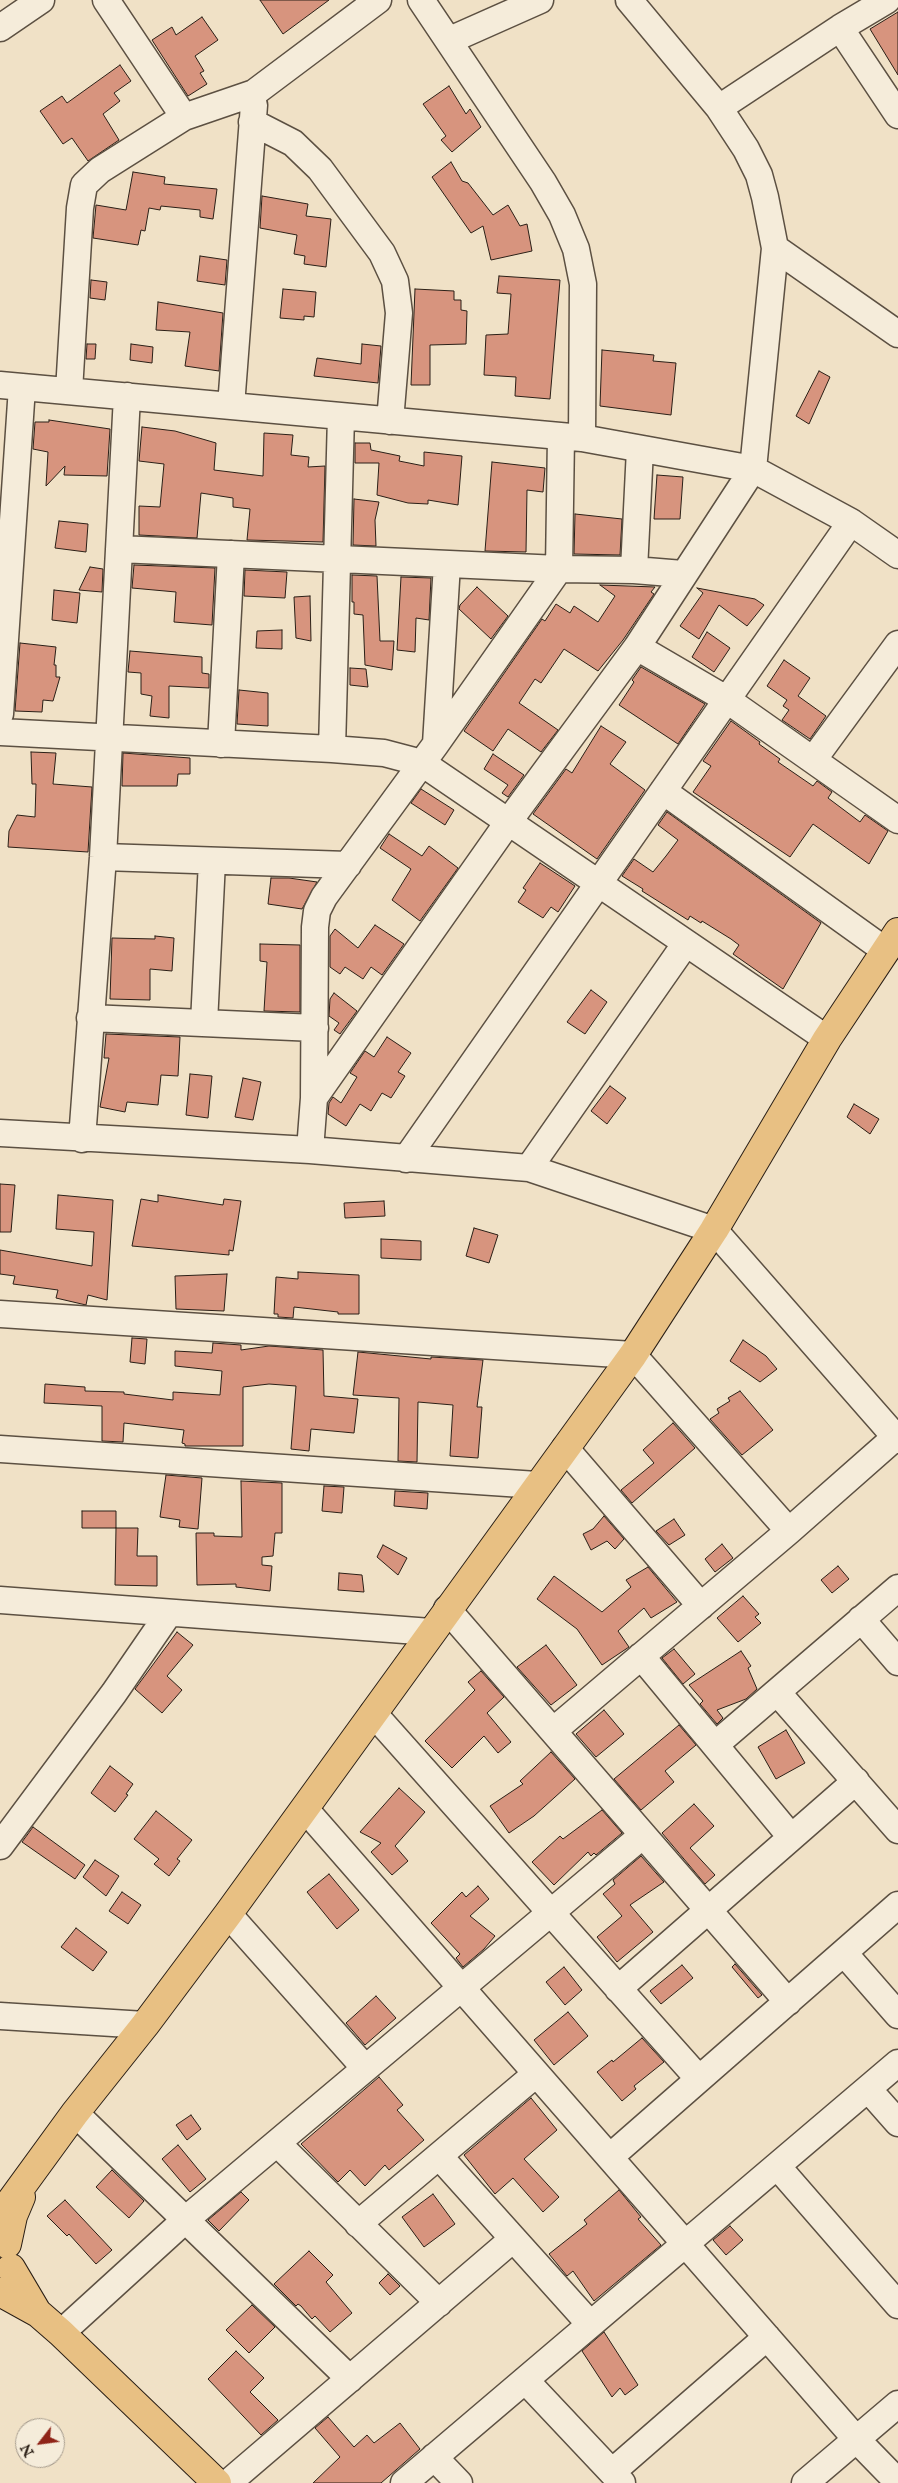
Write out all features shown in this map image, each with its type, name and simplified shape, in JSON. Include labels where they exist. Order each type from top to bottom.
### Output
[{"type":"main road","points":[[0,2216],[74,2113],[145,2025],[228,1914],[447,1609],[633,1355],[714,1230],[827,1040],[895,937]]},
{"type":"main road","points":[[28,2179],[13,2216],[4,2265],[38,2314],[61,2333],[216,2482]]},
{"type":"street","points":[[0,28],[41,0]]},
{"type":"street","points":[[106,0],[184,117]]},
{"type":"street","points":[[69,391],[80,208],[84,185],[100,170],[184,117],[254,93],[378,0]]},
{"type":"street","points":[[310,1150],[314,1098],[315,927],[317,910],[324,896],[429,754],[559,569],[583,284],[576,249],[562,215],[543,182],[450,40],[421,0]]},
{"type":"street","points":[[450,40],[540,0]]},
{"type":"street","points":[[314,1098],[509,821],[637,647],[753,469],[775,248],[759,175],[746,149],[719,108],[629,0]]},
{"type":"street","points":[[719,108],[886,0]]},
{"type":"street","points":[[840,28],[898,116]]},
{"type":"street","points":[[231,406],[254,93]]},
{"type":"street","points":[[252,122],[293,143],[320,170],[382,253],[392,274],[395,281],[399,313],[390,421]]},
{"type":"street","points":[[775,248],[898,334]]},
{"type":"street","points":[[0,714],[11,386],[571,437],[753,469],[850,522],[898,555]]},
{"type":"street","points":[[82,1139],[103,857],[127,396]]},
{"type":"street","points":[[332,749],[342,416]]},
{"type":"street","points":[[634,570],[640,449]]},
{"type":"street","points":[[406,1159],[850,522]]},
{"type":"street","points":[[119,549],[559,569],[634,570],[683,574]]},
{"type":"street","points":[[221,744],[231,554]]},
{"type":"street","points":[[429,754],[447,564]]},
{"type":"street","points":[[813,760],[898,644]]},
{"type":"street","points":[[637,647],[726,699],[898,820]]},
{"type":"street","points":[[0,732],[429,754],[509,821],[827,1040]]},
{"type":"street","points":[[663,791],[895,937]]},
{"type":"street","points":[[103,857],[348,865]]},
{"type":"street","points":[[204,1023],[212,861]]},
{"type":"street","points":[[529,1168],[686,943]]},
{"type":"street","points":[[90,1018],[315,1028]]},
{"type":"street","points":[[0,1133],[82,1139],[310,1150],[529,1168],[714,1230],[897,1437],[553,1731]]},
{"type":"street","points":[[0,1314],[633,1355],[789,1531]]},
{"type":"street","points":[[566,1448],[701,1606]]},
{"type":"street","points":[[0,1449],[537,1485]]},
{"type":"street","points":[[715,1745],[898,1588]]},
{"type":"street","points":[[3,1605],[169,1613],[431,1632]]},
{"type":"street","points":[[447,1609],[788,2002]]},
{"type":"street","points":[[0,1846],[114,1693],[169,1613]]},
{"type":"street","points":[[861,1619],[898,1662]]},
{"type":"street","points":[[641,1656],[791,1837]]},
{"type":"street","points":[[778,1692],[898,1830]]},
{"type":"street","points":[[373,1713],[699,2079]]},
{"type":"street","points":[[618,1989],[856,1781]]},
{"type":"street","points":[[305,1809],[856,2439],[898,2482]]},
{"type":"street","points":[[61,2333],[184,2221],[643,1836]]},
{"type":"street","points":[[610,2157],[898,1905]]},
{"type":"street","points":[[228,1914],[365,2068]]},
{"type":"street","points":[[844,1953],[898,2015]]},
{"type":"street","points":[[0,2016],[145,2025]]},
{"type":"street","points":[[404,2483],[898,2063]]},
{"type":"street","points":[[358,2224],[536,2074]]},
{"type":"street","points":[[868,2089],[898,2123]]},
{"type":"street","points":[[74,2113],[350,2379]]},
{"type":"street","points":[[277,2143],[439,2303]]},
{"type":"street","points":[[439,2156],[590,2324]]},
{"type":"street","points":[[777,2166],[898,2306]]},
{"type":"street","points":[[216,2482],[350,2379],[514,2239]]},
{"type":"street","points":[[525,2380],[617,2478],[767,2337]]},
{"type":"street","points":[[805,2483],[898,2404]]},
{"type":"street","points":[[434,2457],[459,2483]]},
{"type":"building","points":[[260,0],[329,0],[283,34]]},
{"type":"building","points":[[898,12],[898,75],[870,29]]},
{"type":"building","points":[[202,17],[218,40],[195,56],[204,71],[200,73],[207,84],[188,96],[152,40],[172,27],[176,35]]},
{"type":"building","points":[[120,65],[131,81],[114,93],[120,101],[103,114],[119,140],[88,161],[72,138],[63,144],[40,111],[62,96],[67,103]]},
{"type":"building","points":[[449,86],[466,114],[470,109],[481,127],[452,152],[441,140],[446,136],[423,104]]},
{"type":"building","points":[[451,162],[462,181],[468,183],[493,215],[508,205],[520,226],[527,224],[532,251],[491,260],[483,226],[471,233],[432,177]]},
{"type":"building","points":[[133,172],[165,177],[164,184],[217,189],[213,219],[200,217],[200,210],[161,206],[160,210],[149,208],[145,231],[141,230],[138,245],[93,238],[96,205],[126,210]]},
{"type":"building","points":[[262,196],[308,204],[306,216],[331,219],[326,267],[304,264],[305,256],[294,254],[297,235],[260,228]]},
{"type":"building","points":[[200,256],[227,260],[225,285],[197,281]]},
{"type":"building","points":[[499,276],[560,280],[550,399],[515,396],[516,377],[484,375],[486,335],[508,334],[511,294],[497,293]]},
{"type":"building","points":[[91,280],[107,282],[105,300],[90,298]]},
{"type":"building","points":[[283,289],[316,292],[314,317],[304,316],[304,320],[280,318]]},
{"type":"building","points":[[415,289],[454,291],[454,300],[461,300],[461,310],[467,311],[466,344],[430,345],[430,385],[411,385]]},
{"type":"building","points":[[158,302],[223,313],[219,371],[185,366],[190,332],[156,330]]},
{"type":"building","points":[[87,344],[96,344],[95,359],[86,359]]},
{"type":"building","points":[[131,344],[153,347],[152,363],[130,360]]},
{"type":"building","points":[[362,344],[381,346],[378,383],[314,376],[317,358],[361,364]]},
{"type":"building","points":[[602,350],[654,355],[653,361],[676,363],[671,415],[600,406]]},
{"type":"building","points":[[819,371],[830,377],[809,424],[796,416]]},
{"type":"building","points":[[49,420],[110,429],[107,476],[64,475],[65,466],[46,486],[48,452],[33,449],[35,422],[49,422]]},
{"type":"building","points":[[142,427],[175,431],[216,443],[214,470],[263,476],[264,433],[293,435],[291,455],[309,457],[308,467],[325,466],[323,542],[247,540],[250,509],[233,507],[233,498],[201,493],[197,538],[139,535],[139,506],[160,507],[164,464],[139,461]]},
{"type":"building","points":[[355,443],[370,443],[371,450],[400,456],[399,461],[424,466],[424,452],[462,456],[458,505],[428,500],[428,504],[408,503],[377,495],[379,463],[355,463]]},
{"type":"building","points":[[492,462],[545,468],[543,492],[527,490],[526,552],[485,551]]},
{"type":"building","points":[[657,475],[683,477],[680,519],[654,519]]},
{"type":"building","points":[[354,499],[379,502],[375,520],[376,546],[353,545]]},
{"type":"building","points":[[575,514],[622,519],[620,555],[574,554]]},
{"type":"building","points":[[59,521],[88,524],[86,552],[55,548]]},
{"type":"building","points":[[134,565],[215,568],[212,625],[174,622],[176,592],[132,588]]},
{"type":"building","points":[[90,567],[103,569],[102,592],[79,590]]},
{"type":"building","points":[[245,570],[287,572],[285,598],[244,596]]},
{"type":"building","points":[[352,575],[377,576],[380,641],[394,641],[392,670],[365,665],[363,615],[354,614]]},
{"type":"building","points":[[401,577],[431,578],[429,620],[416,618],[415,652],[397,650]]},
{"type":"building","points":[[600,585],[655,587],[651,592],[654,594],[623,640],[598,671],[564,649],[541,683],[535,679],[519,703],[558,730],[541,752],[508,729],[493,751],[464,731],[542,619],[545,621],[556,604],[570,613],[574,606],[598,622],[615,596]]},
{"type":"building","points":[[477,587],[508,616],[491,639],[459,609],[460,605]]},
{"type":"building","points":[[697,588],[755,599],[764,605],[747,626],[719,605],[699,639],[680,626],[703,593]]},
{"type":"building","points":[[54,590],[80,593],[77,623],[52,620]]},
{"type":"building","points":[[310,596],[311,641],[296,638],[294,597]]},
{"type":"building","points":[[282,630],[282,649],[256,648],[257,631]]},
{"type":"building","points":[[707,632],[730,648],[714,672],[692,657]]},
{"type":"building","points":[[20,643],[56,647],[54,665],[56,665],[56,677],[60,677],[53,701],[43,700],[42,712],[15,711]]},
{"type":"building","points":[[130,651],[202,657],[202,673],[209,674],[209,688],[169,686],[169,718],[150,716],[152,696],[141,694],[141,673],[128,672]]},
{"type":"building","points":[[784,660],[810,678],[798,696],[826,716],[810,739],[782,720],[789,710],[783,706],[787,700],[767,686]]},
{"type":"building","points":[[641,667],[705,704],[678,744],[619,705]]},
{"type":"building","points":[[350,668],[366,669],[368,687],[350,685]]},
{"type":"building","points":[[239,690],[268,693],[268,726],[237,724]]},
{"type":"building","points":[[731,721],[780,759],[778,762],[813,786],[817,781],[832,792],[828,798],[860,822],[865,815],[888,831],[869,864],[813,824],[790,857],[693,792],[711,766],[703,761]]},
{"type":"building","points":[[601,726],[626,742],[610,764],[645,790],[597,859],[533,814],[566,769],[572,773]]},
{"type":"building","points":[[31,752],[56,753],[53,784],[92,787],[88,852],[8,847],[9,831],[17,815],[35,817],[36,784],[32,784]]},
{"type":"building","points":[[123,753],[190,758],[190,774],[178,774],[177,786],[122,786]]},
{"type":"building","points":[[493,754],[524,775],[508,797],[502,793],[508,785],[484,769]]},
{"type":"building","points":[[421,789],[454,810],[445,825],[411,803]]},
{"type":"building","points":[[667,812],[821,923],[783,989],[733,954],[739,945],[731,939],[702,921],[701,923],[690,916],[688,920],[622,876],[634,859],[653,872],[678,840],[658,825]]},
{"type":"building","points":[[389,834],[422,856],[429,846],[458,868],[420,921],[392,900],[411,869],[380,848]]},
{"type":"building","points":[[540,863],[575,886],[558,912],[551,907],[543,918],[518,902],[526,890],[523,888]]},
{"type":"building","points":[[271,878],[289,878],[317,882],[302,909],[268,904]]},
{"type":"building","points":[[375,925],[404,944],[382,975],[371,967],[363,979],[345,967],[340,974],[330,967],[330,936],[335,929],[358,948]]},
{"type":"building","points":[[155,936],[174,938],[172,971],[150,969],[150,1000],[110,999],[112,938],[155,939]]},
{"type":"building","points":[[260,944],[300,945],[300,1012],[264,1011],[267,962],[260,961]]},
{"type":"building","points":[[591,990],[607,1002],[585,1034],[567,1022]]},
{"type":"building","points":[[334,993],[357,1011],[340,1034],[334,1030],[339,1023],[329,1016],[330,999]]},
{"type":"building","points":[[106,1034],[180,1037],[178,1076],[161,1075],[158,1105],[127,1102],[125,1112],[100,1107],[109,1058],[104,1058]]},
{"type":"building","points":[[387,1037],[411,1053],[398,1072],[405,1076],[391,1098],[382,1093],[371,1111],[360,1104],[346,1126],[328,1114],[329,1103],[333,1097],[341,1103],[357,1077],[350,1073],[365,1051],[374,1057]]},
{"type":"building","points":[[190,1074],[212,1076],[208,1118],[186,1115]]},
{"type":"building","points":[[243,1078],[261,1082],[253,1120],[235,1117]]},
{"type":"building","points":[[610,1086],[626,1098],[607,1124],[591,1111]]},
{"type":"building","points":[[854,1104],[879,1119],[870,1134],[847,1117]]},
{"type":"building","points":[[0,1184],[15,1185],[11,1232],[0,1232]]},
{"type":"building","points":[[58,1195],[113,1200],[107,1300],[88,1295],[86,1305],[56,1298],[58,1290],[13,1284],[15,1276],[0,1274],[0,1250],[92,1266],[94,1232],[56,1229]]},
{"type":"building","points":[[158,1195],[223,1205],[224,1199],[241,1201],[233,1251],[229,1250],[229,1255],[132,1246],[141,1199],[158,1202]]},
{"type":"building","points":[[384,1201],[385,1216],[345,1218],[344,1203]]},
{"type":"building","points":[[474,1228],[498,1235],[489,1263],[466,1256]]},
{"type":"building","points":[[381,1239],[421,1241],[421,1260],[381,1258]]},
{"type":"building","points":[[298,1272],[359,1275],[359,1314],[338,1314],[338,1312],[294,1307],[293,1318],[278,1317],[278,1314],[274,1314],[276,1277],[298,1279]]},
{"type":"building","points":[[227,1274],[224,1311],[176,1309],[175,1276]]},
{"type":"building","points":[[132,1338],[147,1339],[145,1364],[130,1362]]},
{"type":"building","points":[[743,1340],[766,1356],[777,1369],[760,1382],[730,1361]]},
{"type":"building","points":[[213,1343],[241,1345],[241,1350],[269,1346],[323,1350],[324,1396],[358,1399],[354,1433],[311,1429],[309,1451],[291,1449],[296,1386],[269,1384],[243,1387],[243,1446],[185,1446],[182,1443],[184,1430],[124,1423],[123,1442],[102,1441],[102,1406],[44,1403],[45,1384],[85,1387],[85,1391],[124,1392],[124,1394],[173,1400],[173,1392],[220,1395],[222,1371],[175,1366],[175,1351],[212,1353]]},
{"type":"building","points":[[358,1352],[431,1359],[431,1357],[483,1360],[477,1407],[482,1407],[478,1458],[450,1456],[453,1405],[418,1402],[417,1462],[398,1461],[399,1398],[353,1395]]},
{"type":"building","points":[[740,1391],[773,1430],[742,1455],[710,1419],[719,1413],[717,1409],[730,1401],[728,1398]]},
{"type":"building","points":[[673,1423],[695,1448],[632,1503],[621,1490],[654,1463],[643,1450]]},
{"type":"building","points":[[166,1475],[202,1478],[198,1529],[179,1527],[180,1520],[160,1517]]},
{"type":"building","points":[[241,1481],[282,1483],[282,1533],[275,1533],[273,1556],[262,1557],[262,1565],[272,1566],[270,1591],[236,1587],[236,1584],[197,1585],[196,1533],[214,1533],[214,1536],[242,1537]]},
{"type":"building","points":[[324,1486],[344,1487],[342,1513],[322,1511]]},
{"type":"building","points":[[395,1491],[428,1493],[427,1509],[394,1506]]},
{"type":"building","points":[[82,1511],[116,1511],[116,1528],[82,1528]]},
{"type":"building","points":[[604,1516],[624,1539],[615,1549],[607,1541],[591,1550],[583,1534],[593,1529]]},
{"type":"building","points":[[674,1519],[685,1535],[669,1545],[656,1531]]},
{"type":"building","points":[[116,1528],[138,1528],[137,1556],[157,1556],[157,1586],[115,1585]]},
{"type":"building","points":[[722,1544],[733,1558],[715,1572],[705,1559]]},
{"type":"building","points":[[383,1545],[407,1558],[398,1575],[377,1557]]},
{"type":"building","points":[[838,1566],[849,1579],[832,1593],[821,1580]]},
{"type":"building","points":[[648,1567],[677,1602],[651,1618],[644,1608],[618,1631],[629,1647],[602,1665],[577,1629],[537,1599],[554,1576],[602,1612],[631,1587],[626,1580]]},
{"type":"building","points":[[339,1573],[362,1575],[364,1592],[338,1590]]},
{"type":"building","points":[[743,1596],[759,1614],[755,1617],[761,1623],[738,1642],[717,1618]]},
{"type":"building","points":[[177,1632],[193,1645],[167,1676],[182,1690],[162,1713],[135,1689]]},
{"type":"building","points":[[546,1645],[577,1685],[551,1705],[517,1667]]},
{"type":"building","points":[[674,1649],[695,1674],[683,1684],[662,1658]]},
{"type":"building","points":[[741,1651],[751,1666],[748,1668],[757,1689],[746,1699],[717,1710],[723,1718],[717,1724],[700,1704],[703,1701],[689,1685]]},
{"type":"building","points":[[481,1671],[504,1697],[487,1713],[511,1742],[498,1753],[484,1736],[452,1768],[425,1741],[475,1690],[468,1682]]},
{"type":"building","points":[[604,1710],[624,1734],[596,1757],[576,1734]]},
{"type":"building","points":[[679,1725],[696,1745],[665,1771],[674,1782],[641,1810],[614,1779]]},
{"type":"building","points":[[786,1730],[805,1763],[776,1779],[758,1747]]},
{"type":"building","points":[[551,1752],[575,1779],[534,1816],[509,1833],[490,1806],[523,1784],[520,1781]]},
{"type":"building","points":[[110,1766],[133,1784],[126,1794],[128,1795],[115,1812],[91,1793]]},
{"type":"building","points":[[399,1788],[425,1812],[395,1846],[408,1861],[392,1875],[371,1852],[381,1843],[360,1832]]},
{"type":"building","points":[[694,1804],[714,1826],[690,1848],[715,1875],[705,1884],[662,1833]]},
{"type":"building","points":[[602,1810],[622,1833],[596,1855],[594,1853],[591,1856],[588,1852],[554,1885],[532,1862],[560,1836],[563,1839]]},
{"type":"building","points":[[156,1811],[192,1840],[177,1859],[180,1861],[169,1876],[154,1864],[159,1859],[134,1839]]},
{"type":"building","points":[[33,1827],[85,1865],[75,1879],[22,1842]]},
{"type":"building","points":[[641,1856],[664,1882],[630,1905],[653,1932],[617,1962],[597,1937],[622,1916],[603,1894],[615,1884],[613,1880]]},
{"type":"building","points":[[95,1860],[119,1876],[106,1896],[83,1877]]},
{"type":"building","points":[[329,1874],[359,1910],[337,1929],[307,1892]]},
{"type":"building","points":[[478,1886],[489,1899],[470,1916],[495,1936],[484,1949],[463,1967],[456,1958],[460,1954],[431,1923],[462,1892],[466,1897]]},
{"type":"building","points":[[122,1892],[141,1905],[128,1924],[109,1911]]},
{"type":"building","points":[[76,1928],[107,1952],[93,1971],[61,1947]]},
{"type":"building","points":[[735,1964],[762,1995],[758,1998],[732,1967]]},
{"type":"building","points":[[682,1965],[693,1978],[661,2004],[650,1991]]},
{"type":"building","points":[[564,1967],[582,1990],[565,2005],[546,1982]]},
{"type":"building","points":[[376,1996],[396,2018],[365,2045],[346,2023]]},
{"type":"building","points":[[568,2012],[588,2036],[554,2065],[534,2040]]},
{"type":"building","points":[[642,2038],[664,2062],[634,2086],[636,2089],[622,2101],[597,2072],[612,2060],[613,2062]]},
{"type":"building","points":[[379,2077],[403,2105],[397,2110],[424,2140],[389,2170],[385,2165],[365,2186],[350,2170],[338,2182],[301,2144]]},
{"type":"building","points":[[531,2098],[557,2130],[524,2159],[559,2197],[543,2212],[513,2178],[495,2194],[464,2155]]},
{"type":"building","points":[[191,2115],[201,2129],[187,2140],[176,2125]]},
{"type":"building","points":[[178,2145],[206,2179],[190,2192],[162,2159]]},
{"type":"building","points":[[112,2170],[144,2201],[129,2218],[96,2187]]},
{"type":"building","points":[[619,2190],[641,2217],[638,2219],[661,2245],[594,2301],[573,2271],[567,2276],[549,2254],[587,2224],[584,2220]]},
{"type":"building","points":[[241,2192],[249,2200],[219,2231],[208,2220]]},
{"type":"building","points":[[433,2194],[455,2224],[424,2247],[402,2217]]},
{"type":"building","points":[[65,2200],[112,2250],[96,2264],[69,2234],[67,2236],[47,2216]]},
{"type":"building","points":[[730,2226],[743,2240],[726,2255],[713,2240]]},
{"type":"building","points":[[309,2251],[333,2275],[326,2282],[352,2313],[330,2332],[315,2316],[312,2319],[301,2306],[298,2304],[296,2306],[274,2284]]},
{"type":"building","points":[[388,2274],[400,2286],[390,2295],[379,2283]]},
{"type":"building","points":[[252,2305],[275,2327],[249,2353],[226,2330]]},
{"type":"building","points":[[604,2332],[638,2385],[625,2395],[620,2388],[612,2397],[582,2351]]},
{"type":"building","points":[[236,2351],[264,2378],[250,2392],[278,2420],[261,2435],[208,2379]]},
{"type":"building","points":[[328,2417],[354,2447],[367,2435],[374,2443],[400,2423],[420,2449],[381,2483],[313,2483],[340,2457],[315,2428]]}]
